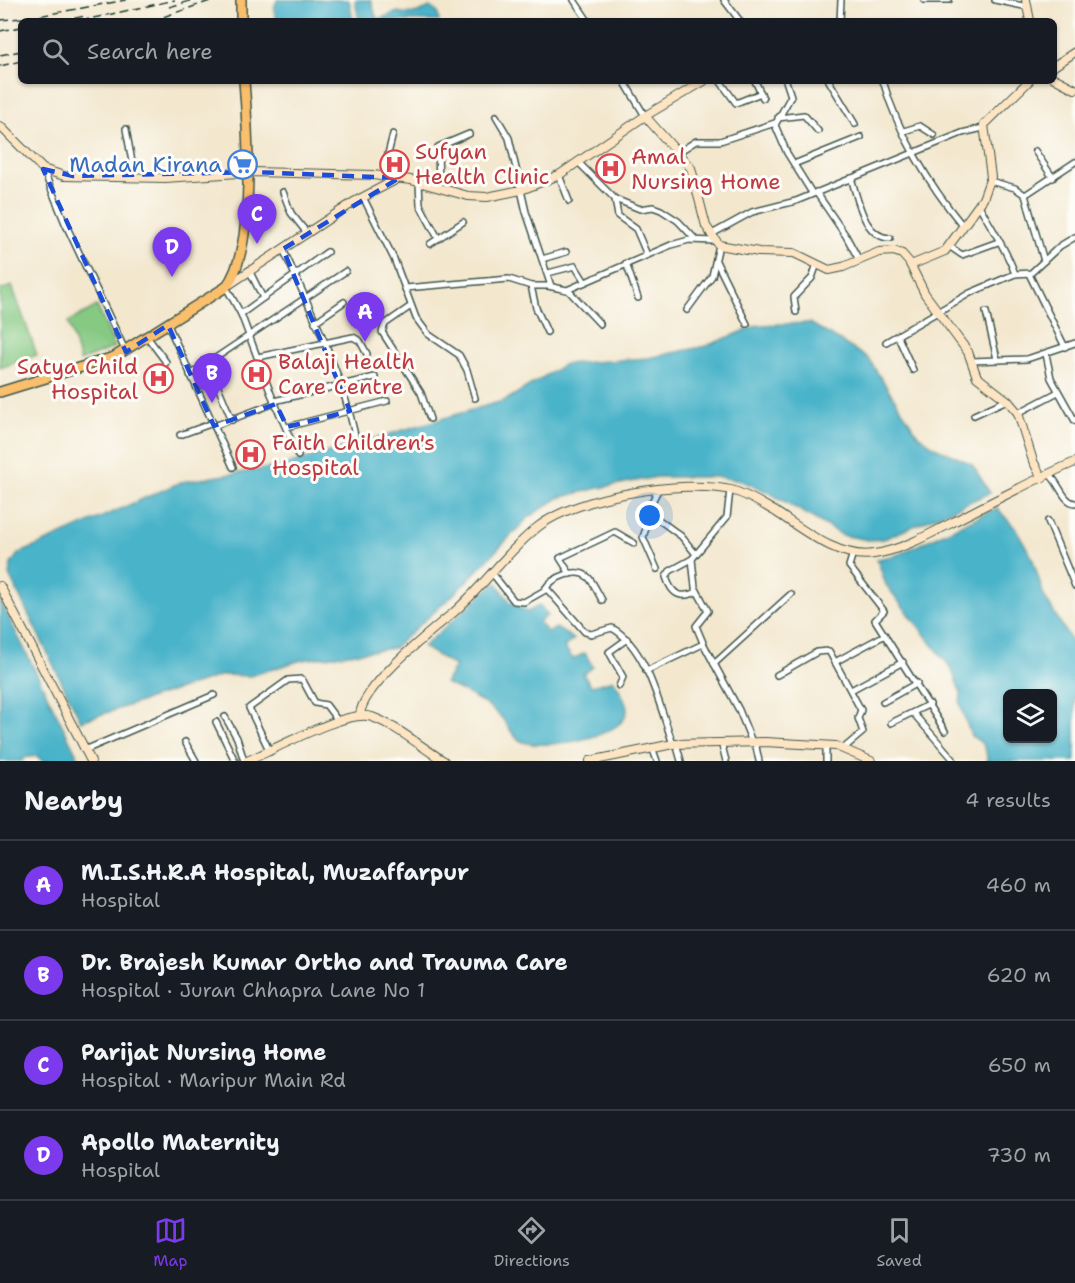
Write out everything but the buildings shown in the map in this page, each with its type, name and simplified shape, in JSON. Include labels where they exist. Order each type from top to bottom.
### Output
[{"type":"main road","points":[[241,0],[241,18]]},
{"type":"main road","points":[[0,392],[80,369],[126,352],[226,287],[236,273],[241,257],[247,172],[244,84]]},
{"type":"street","points":[[574,0],[586,18]]},
{"type":"street","points":[[724,0],[738,18]]},
{"type":"street","points":[[840,18],[842,0]]},
{"type":"street","points":[[924,0],[949,0]]},
{"type":"street","points":[[995,0],[1027,4]]},
{"type":"street","points":[[1057,64],[1075,52]]},
{"type":"street","points":[[1057,80],[1075,89]]},
{"type":"street","points":[[626,84],[645,116],[679,152],[695,176],[714,240],[716,261],[712,276],[687,310]]},
{"type":"street","points":[[43,169],[64,176],[135,178],[247,172],[387,176],[479,197],[521,190],[559,175],[645,116],[699,84]]},
{"type":"street","points":[[722,84],[736,103],[762,95],[756,84]]},
{"type":"street","points":[[787,84],[792,96],[777,120],[780,138],[794,164],[846,236],[859,260]]},
{"type":"street","points":[[831,84],[855,124]]},
{"type":"street","points":[[884,84],[915,154],[963,226]]},
{"type":"street","points":[[911,265],[933,258],[950,246],[979,205],[990,181],[983,128],[988,120],[1026,84]]},
{"type":"street","points":[[679,152],[696,141],[720,141],[777,120],[804,115],[818,131]]},
{"type":"street","points":[[496,116],[509,138],[521,190],[551,286]]},
{"type":"street","points":[[0,126],[43,169],[65,223],[126,352]]},
{"type":"street","points":[[904,131],[920,126],[934,135]]},
{"type":"street","points":[[714,240],[752,212],[793,202],[962,133],[983,128]]},
{"type":"street","points":[[126,129],[135,178]]},
{"type":"street","points":[[387,176],[386,162],[393,134]]},
{"type":"street","points":[[439,187],[438,147],[469,135]]},
{"type":"street","points":[[794,164],[861,137]]},
{"type":"street","points":[[1035,151],[1053,178]]},
{"type":"street","points":[[578,162],[615,199],[640,209],[653,207],[661,210],[678,220],[695,239]]},
{"type":"street","points":[[1025,195],[1075,162]]},
{"type":"street","points":[[559,175],[569,201]]},
{"type":"street","points":[[298,456],[241,314],[226,287],[307,232],[363,197],[399,178]]},
{"type":"street","points":[[851,178],[863,216],[878,234],[890,238]]},
{"type":"street","points":[[990,181],[1015,188],[1025,195],[1044,261]]},
{"type":"street","points":[[419,182],[420,205],[438,238]]},
{"type":"street","points":[[284,192],[291,213],[307,232]]},
{"type":"street","points":[[363,197],[411,306],[428,334],[459,355],[475,399]]},
{"type":"street","points":[[615,199],[618,216],[636,229],[647,255]]},
{"type":"street","points":[[979,205],[1008,254],[1015,274]]},
{"type":"street","points":[[430,244],[463,222]]},
{"type":"street","points":[[886,342],[898,337],[962,297],[1015,274],[1029,274],[1060,246],[1075,237]]},
{"type":"street","points":[[405,288],[444,287],[509,279],[531,286],[551,286],[562,291],[568,290],[626,263],[695,239],[714,240],[759,252],[794,253],[834,270],[879,252],[894,251],[906,258],[911,265],[925,294],[939,311],[971,361],[981,382],[1007,400],[1018,413],[1033,461],[1046,476],[1057,481],[1067,500],[1074,505]]},
{"type":"street","points":[[950,246],[962,255],[999,242]]},
{"type":"street","points":[[283,249],[350,411],[355,435]]},
{"type":"street","points":[[241,314],[327,252]]},
{"type":"street","points":[[542,259],[566,252]]},
{"type":"street","points":[[716,261],[747,324]]},
{"type":"street","points":[[626,263],[638,298]]},
{"type":"street","points":[[796,312],[794,297],[812,278],[817,264]]},
{"type":"street","points":[[548,273],[575,266],[585,282]]},
{"type":"street","points":[[249,270],[263,298]]},
{"type":"street","points":[[190,375],[346,271]]},
{"type":"street","points":[[1029,274],[1065,347]]},
{"type":"street","points":[[531,286],[536,308],[547,332]]},
{"type":"street","points":[[568,290],[600,324]]},
{"type":"street","points":[[315,322],[344,302]]},
{"type":"street","points":[[411,306],[385,324],[382,332],[391,350],[421,393],[430,419]]},
{"type":"street","points":[[986,312],[997,359]]},
{"type":"street","points":[[168,325],[233,467]]},
{"type":"street","points":[[898,337],[913,370]]},
{"type":"street","points":[[148,338],[166,362],[163,368],[150,374]]},
{"type":"street","points":[[258,357],[355,338],[367,354]]},
{"type":"street","points":[[971,361],[1027,360],[1075,343]]},
{"type":"street","points":[[1046,354],[1051,378],[1075,421]]},
{"type":"street","points":[[208,363],[232,420]]},
{"type":"street","points":[[180,435],[232,420],[275,402],[375,377]]},
{"type":"street","points":[[1018,413],[1058,392]]},
{"type":"street","points":[[974,415],[1007,400]]},
{"type":"street","points":[[287,427],[387,401]]},
{"type":"street","points":[[360,715],[368,695],[390,669],[458,608],[528,535],[552,517],[599,500],[658,490],[708,487],[729,490],[754,499],[831,544],[853,553],[872,555],[901,546],[1075,462]]},
{"type":"street","points":[[657,569],[643,537],[651,514],[651,504],[658,490]]},
{"type":"street","points":[[697,592],[684,597],[677,595],[671,589],[666,577],[670,571],[693,556],[714,535],[727,517],[729,490]]},
{"type":"street","points":[[651,514],[681,536],[693,556],[692,572],[697,592],[708,611],[696,626],[754,742],[759,761]]},
{"type":"street","points":[[1048,521],[1075,586]]},
{"type":"street","points":[[570,574],[560,558],[591,542],[615,532],[634,543]]},
{"type":"street","points":[[853,553],[849,566],[884,611],[875,620],[917,683],[945,731]]},
{"type":"street","points":[[492,573],[514,602],[524,602],[544,590],[555,579],[570,574],[586,576],[602,600]]},
{"type":"street","points":[[0,586],[91,761]]},
{"type":"street","points":[[544,590],[550,590],[585,632],[612,628],[627,639],[646,671],[681,761]]},
{"type":"street","points":[[714,664],[791,594]]},
{"type":"street","points":[[835,662],[885,635]]},
{"type":"street","points":[[619,686],[623,677],[609,652],[627,639]]},
{"type":"street","points":[[646,671],[703,644]]},
{"type":"street","points":[[777,675],[799,661],[825,650],[835,662],[861,710],[858,718],[863,730],[844,748]]},
{"type":"street","points":[[851,690],[903,662]]},
{"type":"street","points":[[270,752],[249,708],[288,680],[302,679],[315,703],[326,705],[338,721]]},
{"type":"street","points":[[884,702],[917,683]]},
{"type":"street","points":[[85,750],[214,695]]},
{"type":"street","points":[[891,723],[930,704]]},
{"type":"street","points":[[913,713],[953,759]]},
{"type":"street","points":[[225,717],[237,738],[245,761],[338,721],[360,715],[378,720],[444,761]]},
{"type":"street","points":[[216,722],[235,761]]},
{"type":"street","points":[[185,742],[196,761]]},
{"type":"street","points":[[721,742],[726,761]]},
{"type":"street","points":[[590,761],[674,744],[754,742],[826,744],[844,748],[872,761]]},
{"type":"street","points":[[826,744],[826,761]]},
{"type":"street","points":[[652,747],[657,761]]},
{"type":"highlighted area","points":[[43,169],[73,176],[253,172],[399,178],[283,249],[350,411],[287,427],[276,404],[214,426],[168,325],[126,352]]},
{"type":"green space","points":[[12,286],[37,355],[0,368],[0,290]]},
{"type":"green space","points":[[97,306],[115,347],[80,361],[68,322]]},
{"type":"water","points":[[277,0],[349,0],[352,18],[276,18],[274,8]]},
{"type":"water","points":[[355,0],[371,0],[378,18],[358,18]]},
{"type":"water","points":[[430,7],[438,13],[439,18],[382,18],[398,12],[418,12]]},
{"type":"water","points":[[810,323],[868,358],[918,435],[935,447],[972,464],[990,493],[884,539],[868,540],[842,535],[770,493],[742,481],[719,477],[657,477],[558,498],[529,517],[453,595],[394,648],[302,660],[250,676],[223,675],[81,721],[9,575],[11,564],[18,554],[181,482],[277,467],[506,400],[565,364],[648,358],[706,346],[759,325]]},
{"type":"water","points":[[997,508],[1016,529],[1032,557],[1044,596],[1075,647],[1075,761],[987,761],[984,745],[971,736],[960,704],[961,694],[951,668],[886,585],[877,559],[897,555]]},
{"type":"water","points":[[496,582],[510,602],[528,612],[539,605],[548,615],[539,622],[548,633],[556,628],[574,639],[564,647],[573,659],[585,653],[593,667],[583,674],[591,686],[614,680],[627,709],[624,719],[614,728],[582,740],[531,744],[518,739],[500,716],[488,706],[445,683],[455,666],[423,647]]},
{"type":"water","points":[[0,600],[80,761],[42,761],[37,756],[23,758],[23,761],[0,761]]},
{"type":"railway","points":[[22,18],[126,0]]},
{"type":"railway","points":[[94,18],[175,0]]},
{"type":"railway","points":[[169,7],[193,0]]},
{"type":"railway","points":[[160,18],[213,0]]},
{"type":"railway","points":[[76,18],[86,16]]},
{"type":"railway","points":[[0,20],[18,18]]},
{"type":"railway","points":[[0,31],[18,28]]},
{"type":"railway","points":[[0,55],[18,52]]},
{"type":"railway","points":[[0,66],[18,62]]},
{"type":"place","name":"Madan Kirana","points":[[243,164]]},
{"type":"place","name":"Sufyan Health Clinic","points":[[394,164]]},
{"type":"place","name":"Amal Nursing Home","points":[[610,169]]},
{"type":"place","name":"Parijat Nursing Home","points":[[257,244]]},
{"type":"place","name":"Apollo Maternity","points":[[172,277]]},
{"type":"place","name":"M.I.S.H.R.A Hospital, Muzaffarpur","points":[[365,342]]},
{"type":"place","name":"Balaji Health Care Centre","points":[[257,374]]},
{"type":"place","name":"Satya Child Hospital","points":[[159,379]]},
{"type":"place","name":"Dr. Brajesh Kumar Ortho and Trauma Care","points":[[212,403]]},
{"type":"place","name":"Faith Children's Hospital","points":[[251,455]]}]
